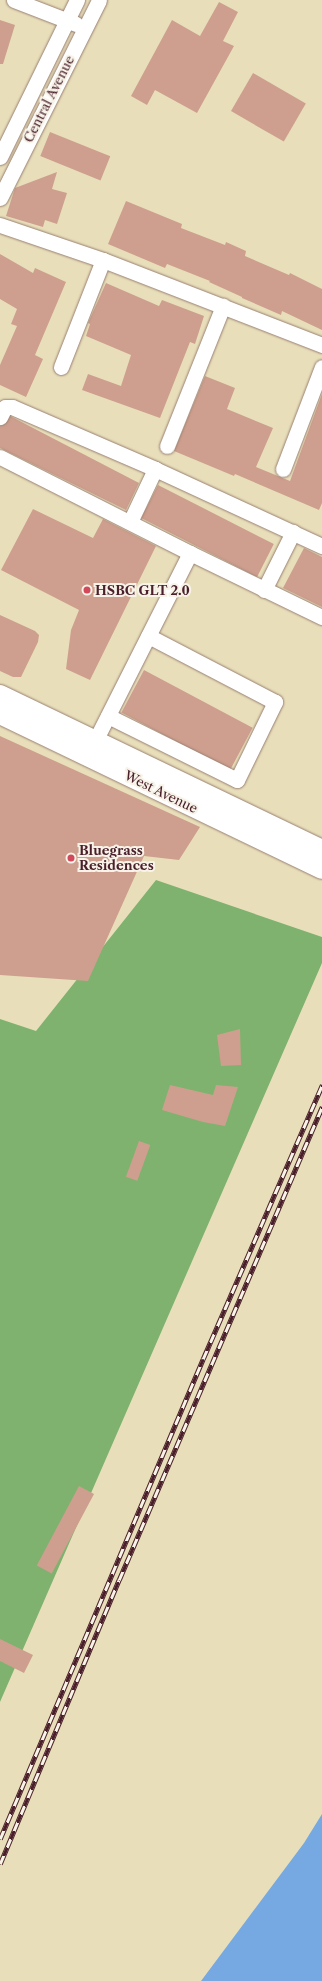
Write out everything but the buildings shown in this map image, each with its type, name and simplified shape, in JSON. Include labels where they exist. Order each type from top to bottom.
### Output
[{"type":"main road","name":"West Avenue","points":[[0,694],[91,748],[322,869]]},
{"type":"main road","name":"West Avenue","points":[[0,714],[91,748],[322,850]]},
{"type":"street","points":[[14,0],[85,28]]},
{"type":"street","name":"Central Avenue","points":[[0,157],[77,0]]},
{"type":"street","name":"Central Avenue","points":[[0,198],[99,0]]},
{"type":"street","points":[[0,225],[103,260],[322,345]]},
{"type":"street","points":[[61,367],[103,260]]},
{"type":"street","points":[[167,446],[223,306]]},
{"type":"street","points":[[283,468],[322,367]]},
{"type":"street","points":[[0,417],[6,406],[12,407],[155,469],[322,546]]},
{"type":"street","points":[[0,457],[264,590],[322,617]]},
{"type":"street","points":[[130,522],[155,469]]},
{"type":"street","points":[[264,590],[292,532]]},
{"type":"street","points":[[91,748],[190,553]]},
{"type":"street","points":[[108,716],[237,780],[275,702],[148,636]]},
{"type":"green space","points":[[156,880],[322,937],[322,963],[0,1702],[0,1019],[36,1031]]},
{"type":"water","points":[[322,1814],[322,1981],[201,1981],[304,1843]]},
{"type":"railway","points":[[0,1839],[203,1359],[322,1085]]},
{"type":"railway","points":[[0,1864],[119,1580],[322,1107]]},
{"type":"place","name":"HSBC GLT 2.0","points":[[87,590]]},
{"type":"place","name":"Bluegrass Residences","points":[[71,858]]}]
